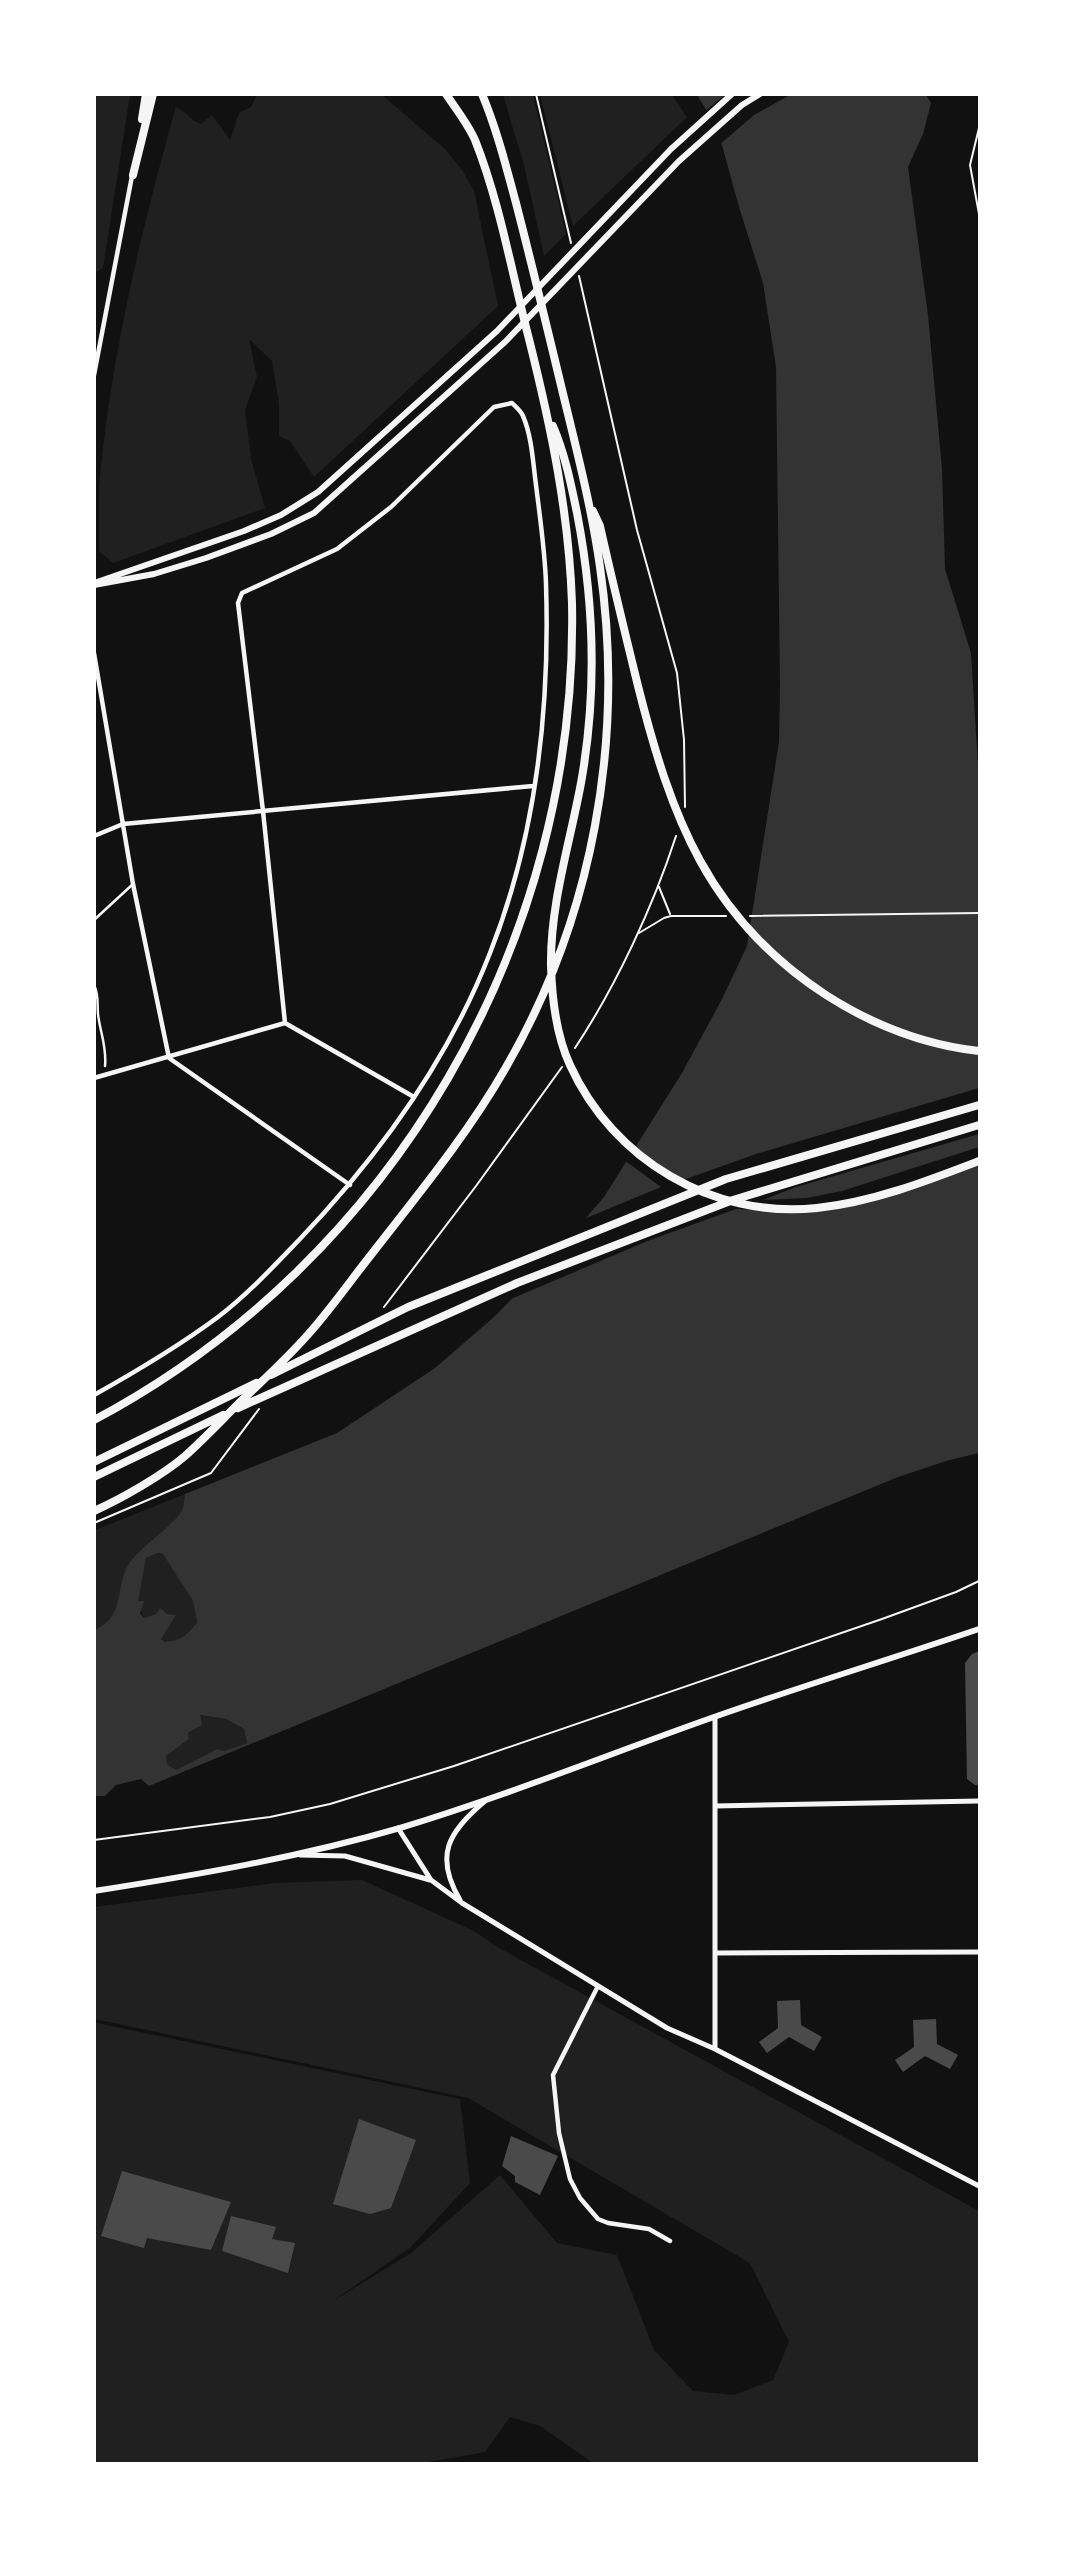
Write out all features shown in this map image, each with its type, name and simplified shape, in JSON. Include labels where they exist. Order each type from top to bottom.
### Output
[{"type":"highway","points":[[133,175],[146,94]]},
{"type":"highway","points":[[133,175],[153,94]]},
{"type":"highway","points":[[94,1420],[131,1401],[188,1362],[273,1294],[321,1248],[354,1211],[410,1139],[461,1058],[501,975],[543,854],[558,786],[568,716],[570,562],[562,490],[548,414],[492,195],[474,137],[446,94]]},
{"type":"highway","points":[[94,1511],[181,1460],[312,1330],[475,1116],[505,1070],[532,1020],[574,914],[592,846],[603,783],[608,711],[607,634],[600,563],[589,500],[532,264],[495,126],[482,94]]},
{"type":"highway","points":[[548,414],[562,446],[574,498],[587,574],[591,621],[587,734],[582,780],[551,942],[556,1018],[563,1047],[589,1099],[621,1139],[650,1164],[686,1185],[725,1199],[764,1208],[796,1209],[854,1202],[884,1195],[979,1161]]},
{"type":"highway","points":[[589,500],[600,526],[655,752],[677,816],[701,863],[732,909],[786,965],[841,1004],[891,1029],[929,1041],[979,1051]]},
{"type":"highway","points":[[94,1462],[408,1307],[584,1235],[726,1180],[979,1105]]},
{"type":"highway","points":[[94,1477],[269,1392],[517,1283],[733,1200],[979,1125]]},
{"type":"main road","points":[[94,584],[244,531],[302,503],[337,476],[498,331],[671,149],[732,94]]},
{"type":"main road","points":[[94,584],[154,575],[271,534],[314,513],[505,342],[679,161],[742,105],[760,94]]},
{"type":"main road","points":[[94,1891],[197,1875],[398,1828],[486,1800],[715,1717],[979,1629]]},
{"type":"street","points":[[94,375],[133,175]]},
{"type":"street","points":[[94,1395],[146,1367],[220,1315],[270,1270],[350,1185],[415,1097],[455,1031],[490,953],[513,886],[528,822],[545,710],[548,650],[546,565],[528,437],[522,413],[512,403],[494,407],[391,507],[337,549],[242,593],[237,603],[263,811],[285,1023]]},
{"type":"street","points":[[94,653],[133,884],[169,1058],[350,1185]]},
{"type":"street","points":[[94,836],[123,824],[533,786]]},
{"type":"street","points":[[94,1078],[285,1023],[415,1097]]},
{"type":"street","points":[[715,1717],[715,2049]]},
{"type":"street","points":[[462,1903],[447,1872],[446,1854],[452,1837],[464,1819],[486,1800]]},
{"type":"street","points":[[715,1806],[979,1801]]},
{"type":"street","points":[[398,1828],[431,1880],[462,1903],[667,2028],[715,2049],[979,2186]]},
{"type":"street","points":[[290,1855],[345,1856],[372,1866],[431,1880]]},
{"type":"street","points":[[715,1953],[979,1952]]},
{"type":"street","points":[[598,1985],[553,2075],[559,2133],[570,2179],[580,2198],[598,2219],[649,2229],[670,2241]]},
{"type":"lane","points":[[94,920],[133,884]]},
{"type":"lane","points":[[94,985],[105,1044],[105,1066]]},
{"type":"path","points":[[536,94],[572,248]]},
{"type":"path","points":[[979,128],[970,165],[979,214]]},
{"type":"path","points":[[579,275],[637,530],[677,673],[684,740],[685,810]]},
{"type":"path","points":[[573,1051],[636,936],[678,832]]},
{"type":"path","points":[[658,886],[671,916]]},
{"type":"path","points":[[747,916],[979,913]]},
{"type":"path","points":[[636,936],[643,929],[671,916],[724,916]]},
{"type":"path","points":[[378,1315],[532,1111],[566,1061]]},
{"type":"path","points":[[94,1523],[211,1473],[263,1404]]},
{"type":"path","points":[[94,1840],[270,1817],[343,1800],[454,1766],[882,1619],[979,1581]]},
{"type":"shaded area","points":[[95,94],[130,95],[103,268],[95,273]]},
{"type":"shaded area","points":[[257,95],[382,95],[445,149],[474,191],[498,306],[314,477],[290,441],[279,436],[279,404],[272,361],[249,339],[257,377],[245,410],[251,459],[265,508],[113,563],[99,551],[99,486],[105,430],[130,290],[176,107],[201,124],[212,115],[230,140],[239,113],[251,107]]},
{"type":"shaded area","points":[[503,95],[533,95],[566,234],[544,256],[524,165]]},
{"type":"shaded area","points":[[540,95],[672,95],[687,117],[573,226]]},
{"type":"shaded area","points":[[697,95],[926,95],[931,103],[923,134],[908,167],[928,315],[942,469],[945,569],[971,653],[979,783],[979,1453],[898,1477],[149,1786],[141,1779],[116,1785],[105,1796],[95,1796],[94,1630],[111,1618],[118,1602],[124,1574],[133,1558],[178,1516],[183,1508],[185,1494],[337,1433],[435,1368],[494,1317],[548,1262],[604,1197],[682,1073],[747,946],[779,742],[776,367],[763,283],[717,127]],"holes":[[[158,1553],[163,1554],[193,1601],[197,1622],[184,1636],[165,1642],[161,1639],[176,1615],[167,1614],[160,1608],[156,1614],[144,1618],[140,1613],[144,1601],[138,1601],[146,1558]],[[200,1715],[226,1719],[244,1729],[247,1743],[224,1751],[217,1749],[176,1770],[167,1764],[166,1756],[189,1739],[188,1733],[202,1725]]]},
{"type":"shaded area","points":[[185,1494],[183,1508],[178,1516],[128,1565],[111,1618],[95,1630],[95,1530]]},
{"type":"shaded area","points":[[158,1553],[164,1554],[193,1601],[197,1622],[184,1636],[165,1643],[161,1639],[175,1615],[156,1614],[144,1618],[137,1602],[146,1558]]},
{"type":"shaded area","points":[[199,1715],[226,1719],[244,1729],[247,1743],[224,1751],[217,1749],[176,1770],[167,1764],[166,1756],[189,1739],[188,1733],[196,1729]]},
{"type":"shaded area","points":[[362,1880],[474,1931],[499,1948],[979,2211],[979,2463],[593,2463],[540,2426],[510,2417],[485,2452],[423,2463],[95,2463],[94,2023],[460,2099],[470,2183],[410,2248],[331,2302],[411,2253],[500,2175],[557,2243],[617,2255],[654,2350],[693,2391],[734,2395],[773,2380],[789,2342],[750,2263],[468,2098],[95,2019],[94,1907],[274,1883]]},
{"type":"pier","points":[[725,95],[790,95],[754,115],[718,146],[714,128],[704,112]]},
{"type":"pier","points":[[979,1088],[979,1134],[796,1187],[763,1200],[807,1198],[842,1191],[979,1147],[979,1164],[852,1203],[791,1211],[736,1209],[650,1240],[506,1301],[579,1221],[661,1187],[624,1160],[634,1145],[646,1157],[683,1180],[756,1154]]},
{"type":"building","points":[[979,1651],[979,1785],[975,1785],[967,1779],[965,1663],[972,1654]]},
{"type":"building","points":[[800,2000],[801,2025],[822,2037],[814,2051],[789,2037],[767,2053],[759,2042],[778,2028],[777,2001]]},
{"type":"building","points":[[936,2019],[937,2044],[958,2055],[950,2069],[925,2056],[903,2072],[895,2060],[914,2047],[913,2020]]},
{"type":"building","points":[[359,2119],[416,2140],[391,2208],[370,2214],[333,2204]]},
{"type":"building","points":[[511,2136],[558,2156],[540,2195],[515,2182],[515,2176],[502,2166]]},
{"type":"building","points":[[122,2171],[231,2202],[211,2250],[147,2238],[144,2248],[101,2236]]},
{"type":"building","points":[[231,2216],[276,2227],[272,2239],[295,2243],[288,2273],[222,2251]]}]
